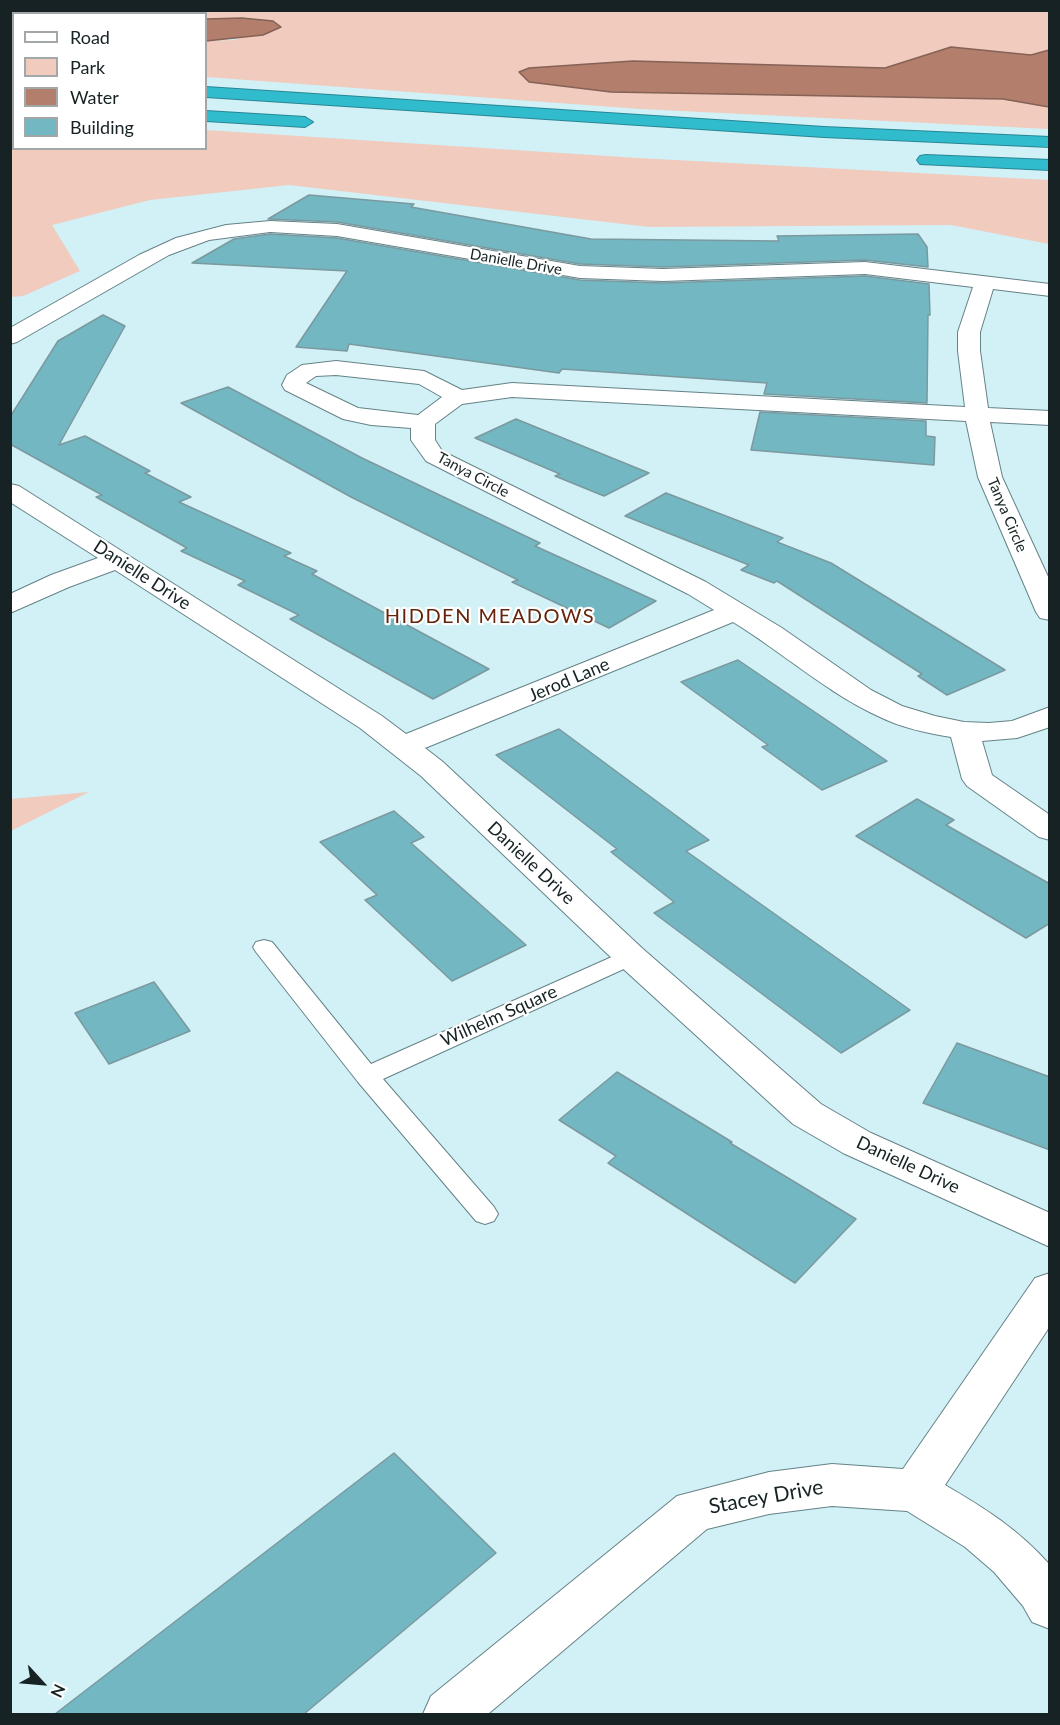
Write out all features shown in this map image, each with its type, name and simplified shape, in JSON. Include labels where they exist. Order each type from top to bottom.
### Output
[{"type":"highway","points":[[207,93],[824,132],[1050,142]]},
{"type":"highway","points":[[207,116],[324,123]]},
{"type":"highway","points":[[907,159],[1050,165]]},
{"type":"street","name":"Danielle Drive","points":[[10,338],[161,251],[208,235],[265,227],[338,230],[557,269],[606,274],[663,275],[865,268],[1050,290]]},
{"type":"street","name":"Tanya Circle","points":[[985,282],[969,332],[969,351],[977,414],[990,477],[1050,612]]},
{"type":"street","points":[[457,396],[424,378],[336,368],[310,370],[295,380],[293,385],[351,414],[423,422],[436,409],[457,396],[512,390],[1050,418]]},
{"type":"street","name":"Tanya Circle","points":[[423,422],[423,440],[434,456],[697,588],[772,634],[861,696],[892,712],[929,724],[964,731],[989,732],[1017,729],[1047,721]]},
{"type":"street","name":"Danielle Drive","points":[[10,491],[371,722],[404,746],[432,769],[631,957],[807,1114],[857,1143],[1050,1231]]},
{"type":"street","points":[[13,602],[118,560]]},
{"type":"street","name":"Jerod Lane","points":[[404,746],[733,612]]},
{"type":"street","points":[[964,731],[978,779],[1050,830]]},
{"type":"street","points":[[1050,1290],[915,1491],[982,1532],[1011,1556],[1050,1605]]},
{"type":"street","name":"Stacey Drive","points":[[449,1714],[693,1511],[769,1493],[832,1485],[915,1491]]},
{"type":"lane","points":[[264,947],[367,1076],[485,1215]]},
{"type":"lane","name":"Wilhelm Square","points":[[367,1076],[631,957]]},
{"type":"green space","points":[[11,11],[1049,11],[1049,50],[1031,55],[951,47],[885,68],[633,61],[611,92],[1003,99],[1049,107],[1049,129],[640,109],[207,77],[207,41],[233,40],[281,27],[254,18],[207,19],[207,12],[12,12],[11,67]]},
{"type":"green space","points":[[10,117],[12,117],[12,150],[207,150],[207,130],[638,158],[1049,180],[1049,244],[951,225],[649,227],[289,185],[150,200],[52,225],[80,271],[23,296],[11,297]]},
{"type":"green space","points":[[89,792],[11,831],[11,799]]},
{"type":"water","points":[[242,18],[273,21],[281,27],[263,35],[207,41],[207,19]]},
{"type":"water","points":[[951,47],[1031,55],[1049,50],[1049,107],[1003,99],[611,92],[529,82],[519,72],[529,68],[633,61],[885,68]]},
{"type":"building","points":[[309,195],[414,204],[411,207],[591,239],[779,241],[777,236],[918,234],[927,247],[928,267],[865,260],[663,267],[580,264],[337,222],[268,219]]},
{"type":"building","points":[[270,234],[337,238],[580,280],[663,283],[865,276],[929,284],[927,403],[764,394],[767,383],[562,369],[559,373],[349,344],[347,351],[296,347],[347,271],[192,263],[234,239]]},
{"type":"building","points":[[103,315],[125,326],[59,445],[85,436],[150,471],[145,473],[191,497],[179,502],[291,553],[284,556],[317,571],[312,574],[489,669],[433,699],[290,619],[299,615],[238,585],[245,581],[181,551],[187,548],[96,497],[102,495],[10,444],[10,417],[58,341]]},
{"type":"building","points":[[228,387],[362,458],[540,543],[535,546],[656,601],[609,628],[512,582],[518,580],[351,497],[181,403]]},
{"type":"building","points":[[760,412],[926,421],[926,436],[935,437],[934,465],[751,450]]},
{"type":"building","points":[[516,419],[649,473],[604,496],[555,476],[560,474],[475,438]]},
{"type":"building","points":[[666,493],[783,538],[777,542],[831,563],[1005,670],[947,695],[918,676],[922,674],[777,581],[774,583],[741,570],[749,565],[625,516]]},
{"type":"building","points":[[738,660],[887,761],[822,790],[762,747],[768,745],[681,682]]},
{"type":"building","points":[[559,729],[709,840],[686,851],[910,1010],[841,1053],[654,913],[674,902],[611,852],[617,849],[496,755]]},
{"type":"building","points":[[917,799],[954,820],[946,825],[1050,884],[1050,923],[1026,938],[856,836]]},
{"type":"building","points":[[394,811],[424,837],[411,843],[526,945],[452,981],[365,900],[377,895],[320,842]]},
{"type":"building","points":[[154,982],[190,1031],[109,1064],[75,1013]]},
{"type":"building","points":[[957,1043],[1050,1077],[1050,1150],[923,1103]]},
{"type":"building","points":[[617,1072],[856,1219],[795,1283],[608,1163],[616,1156],[559,1120]]},
{"type":"building","points":[[394,1453],[496,1553],[304,1714],[55,1714]]},
{"type":"district","name":"HIDDEN MEADOWS","points":[[490,617]]}]
